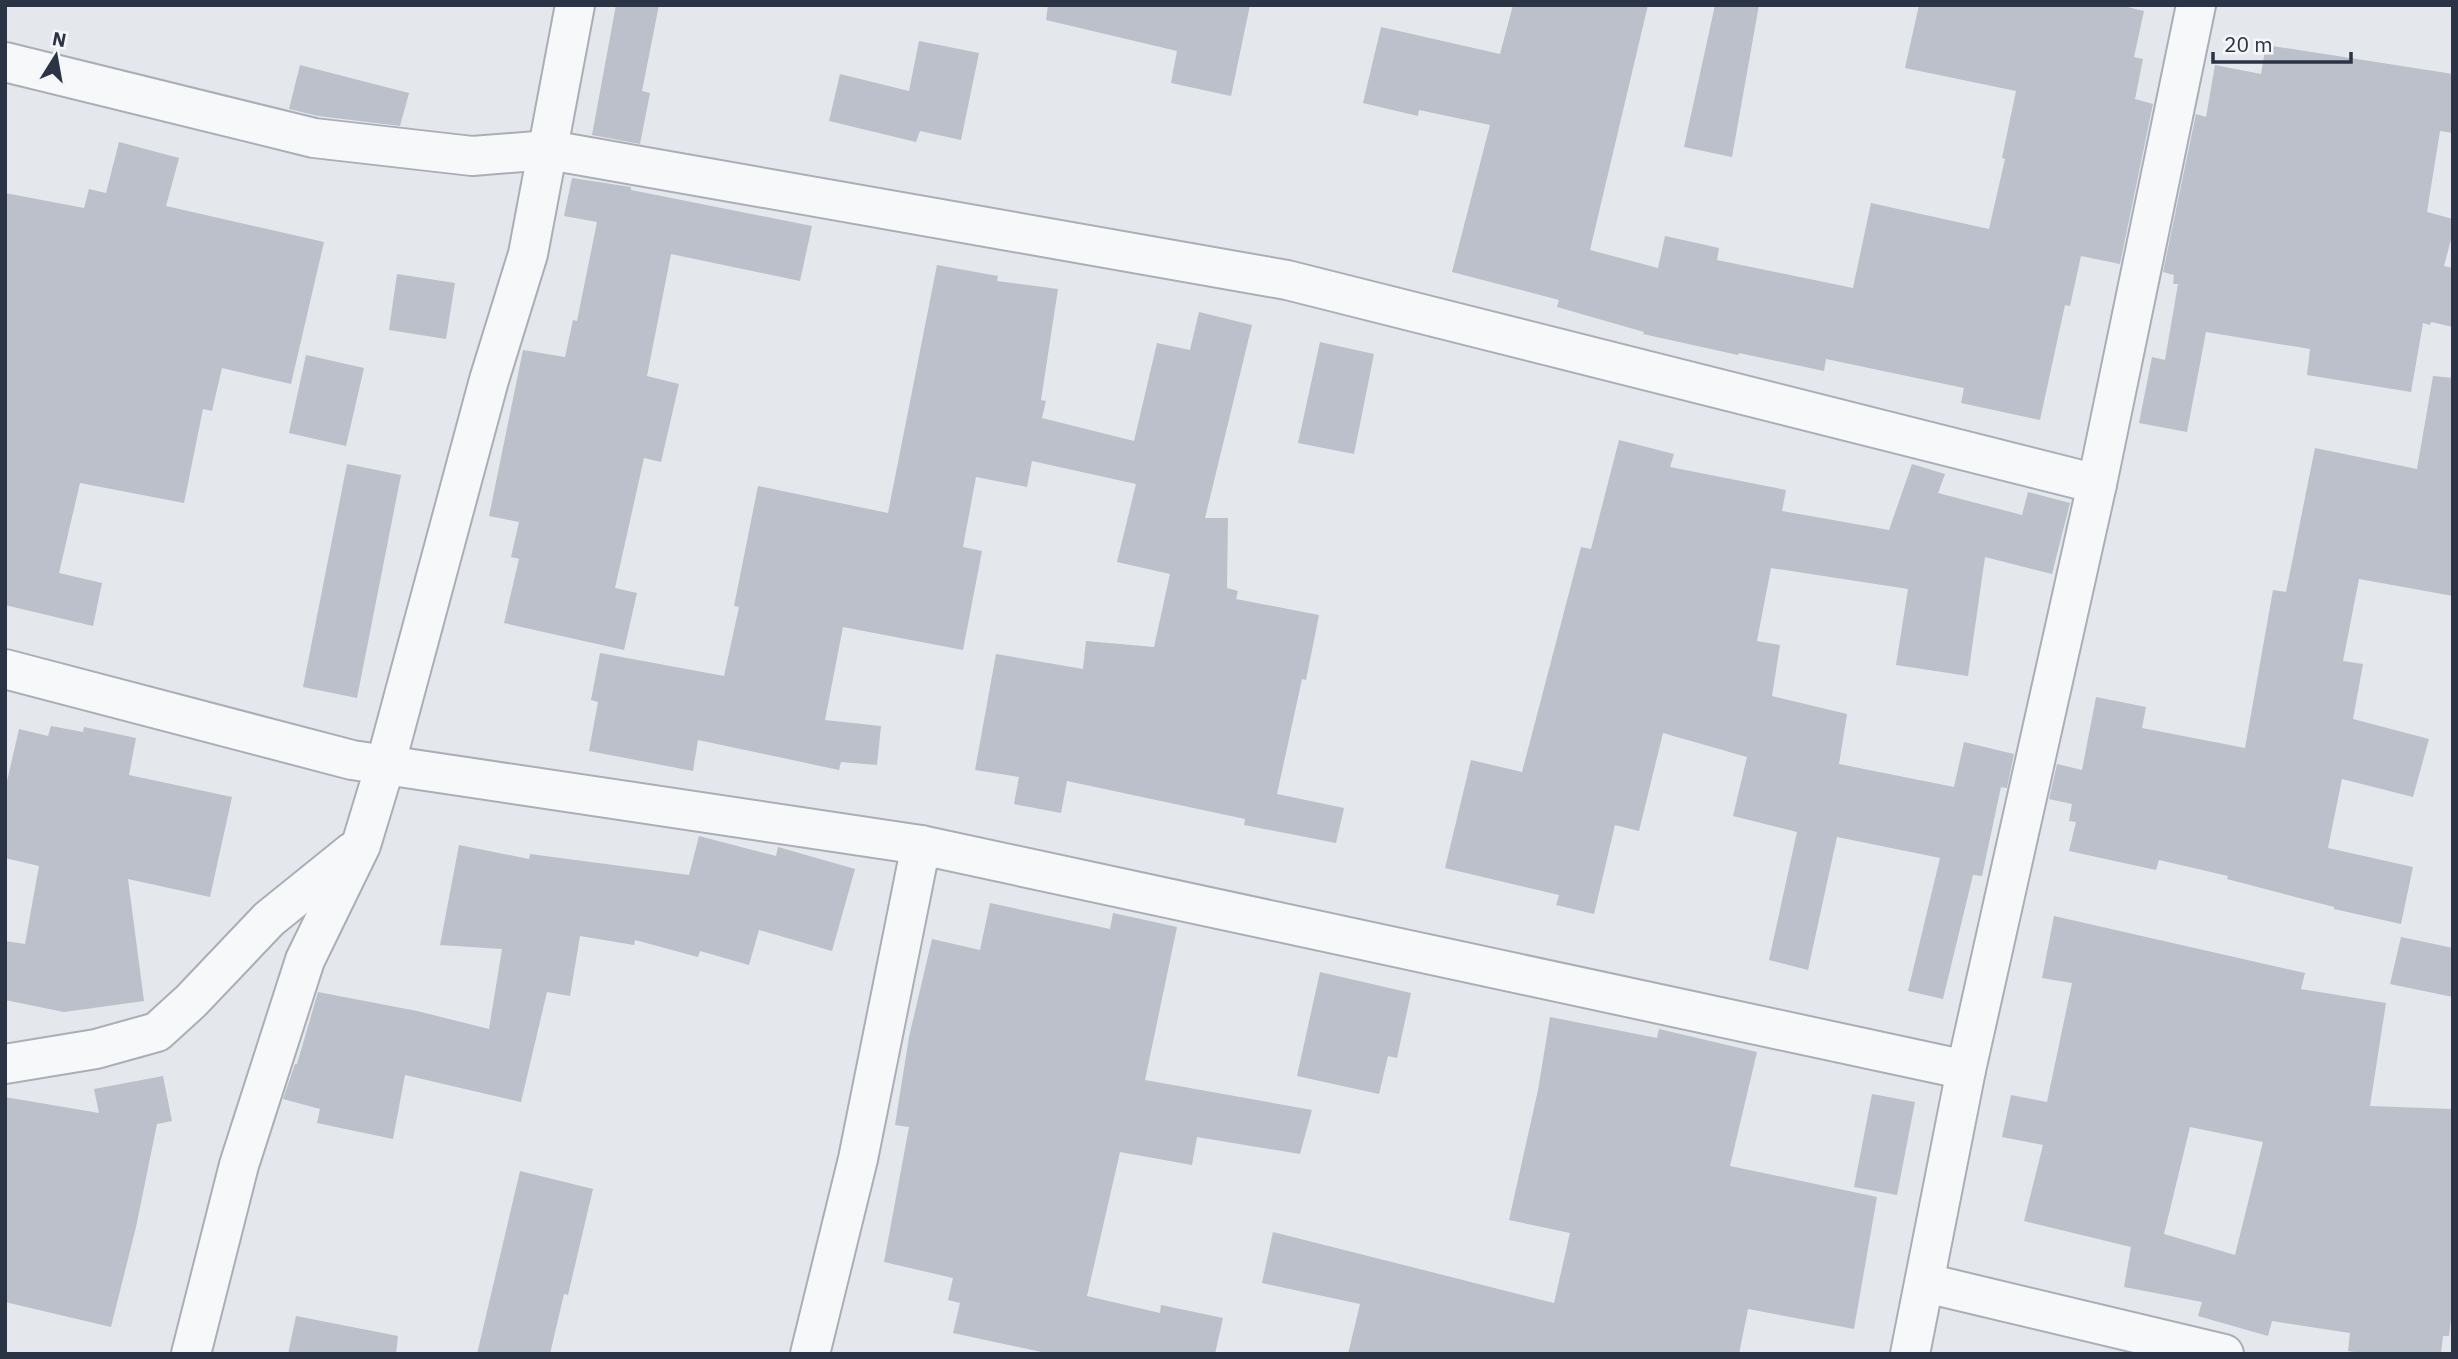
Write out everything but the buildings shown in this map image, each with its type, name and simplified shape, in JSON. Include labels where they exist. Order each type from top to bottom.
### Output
[{"type":"street","points":[[191,1354],[239,1165],[305,960],[361,845],[386,766],[489,380],[528,254],[575,5]]},
{"type":"street","points":[[1910,1354],[1966,1070],[2096,484],[2196,5]]},
{"type":"street","points":[[5,62],[314,138],[472,156],[549,150],[1287,281],[2096,484]]},
{"type":"street","points":[[5,668],[352,760],[920,845],[1966,1070]]},
{"type":"street","points":[[5,1064],[96,1049],[157,1032],[191,1001],[268,919],[361,845]]},
{"type":"street","points":[[810,1354],[858,1159],[920,845]]},
{"type":"street","points":[[1926,1283],[2224,1354]]}]
